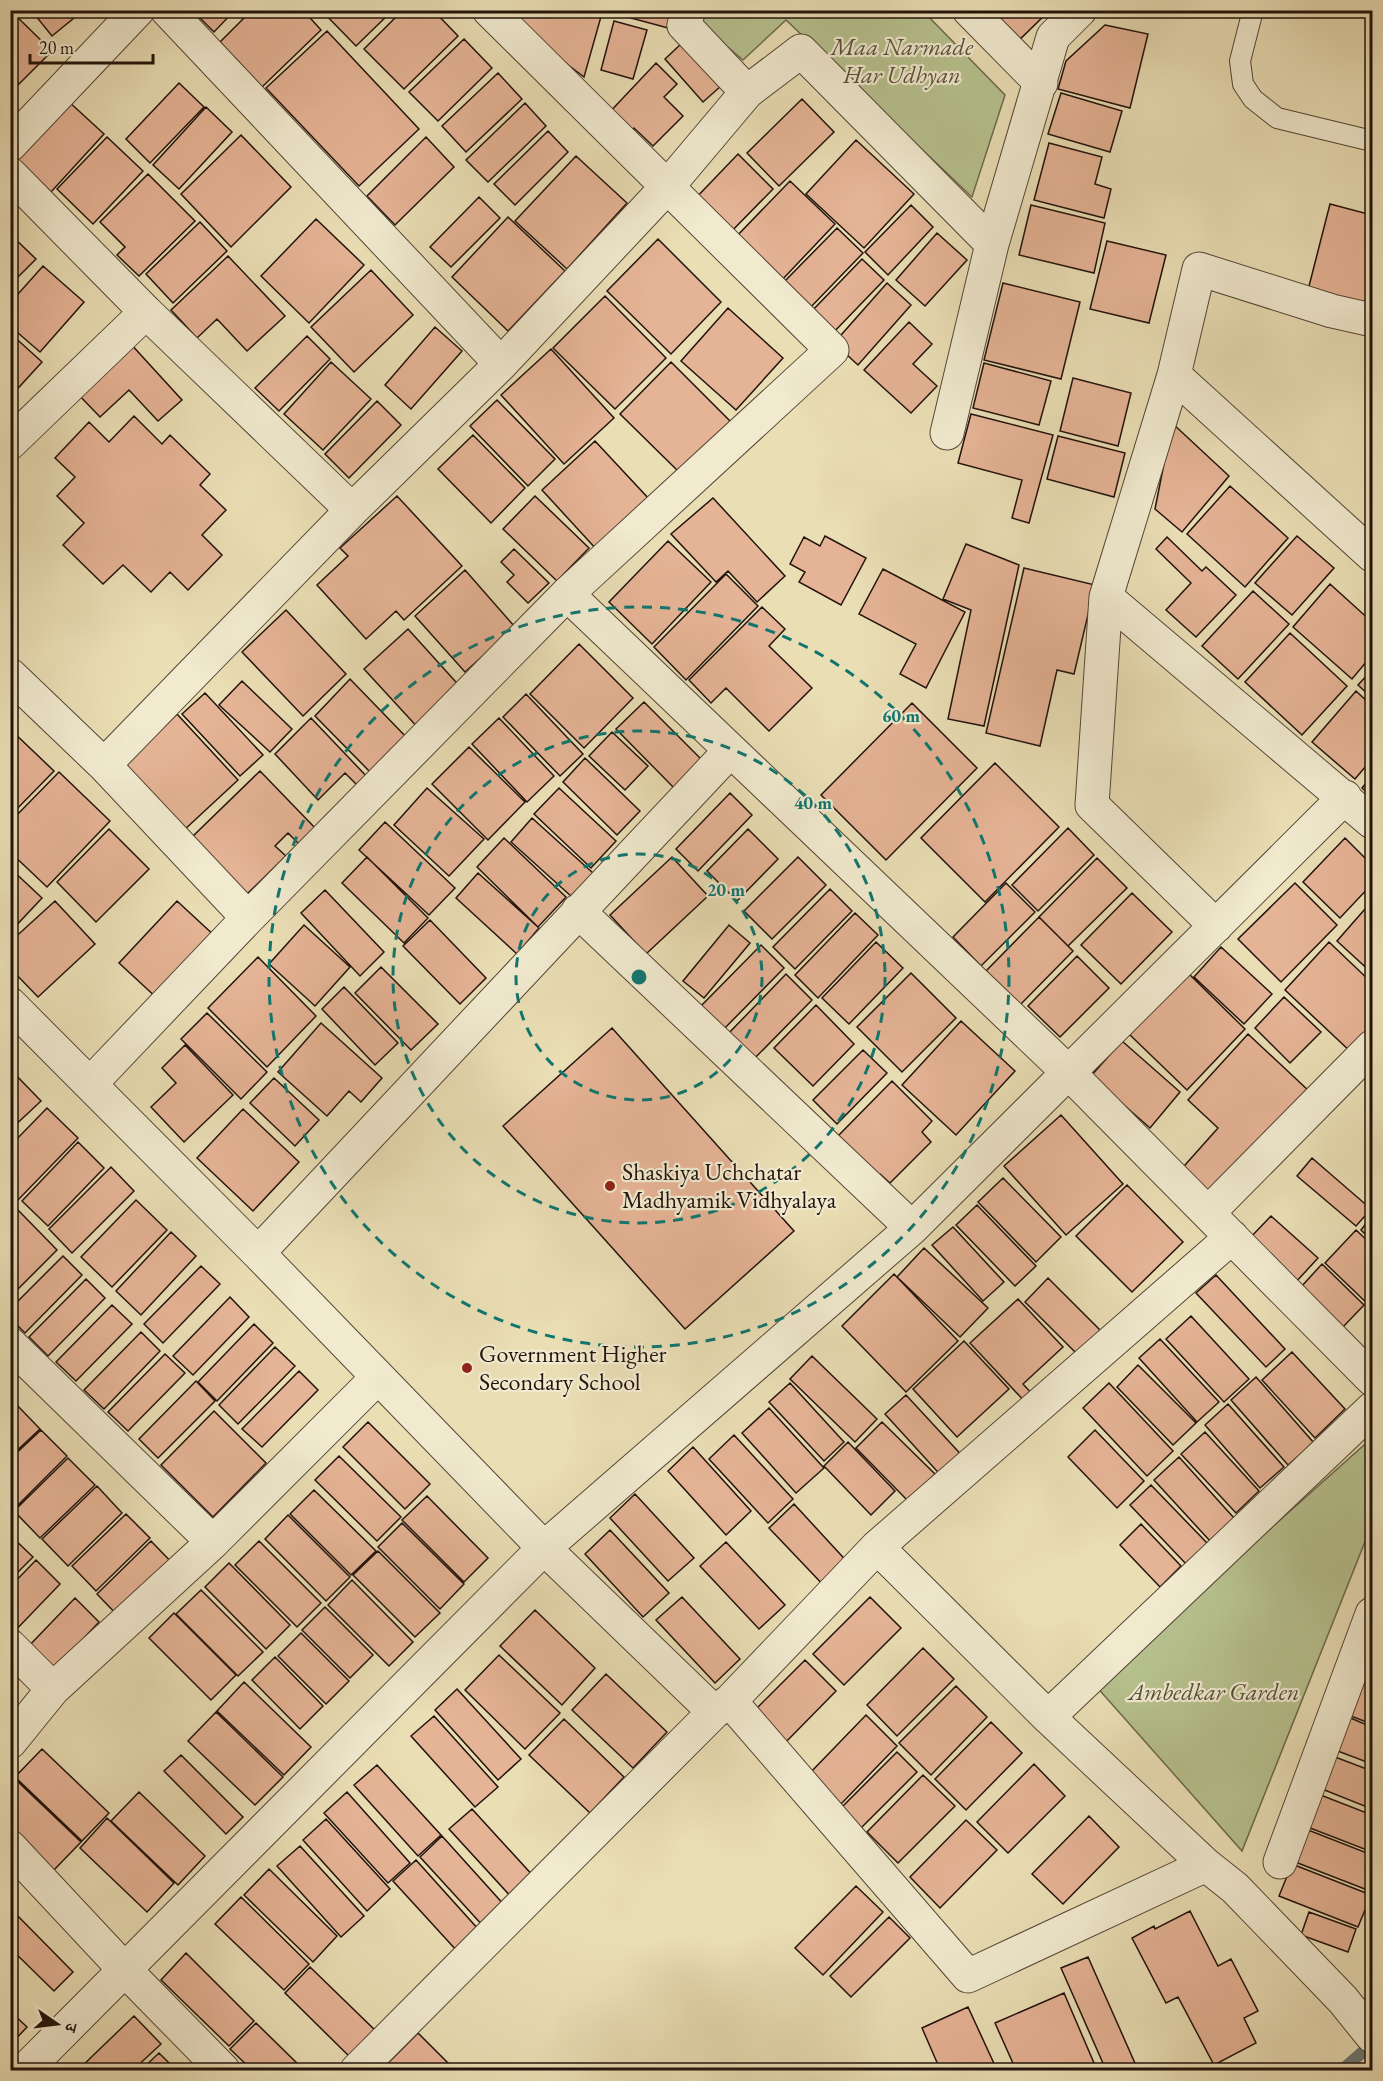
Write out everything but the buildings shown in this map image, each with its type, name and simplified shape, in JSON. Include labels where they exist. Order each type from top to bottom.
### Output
[{"type":"street","points":[[10,145],[138,10]]},
{"type":"street","points":[[167,10],[501,364]]},
{"type":"street","points":[[689,10],[684,25],[747,92]]},
{"type":"street","points":[[969,10],[1041,82]]},
{"type":"street","points":[[947,434],[992,244],[1053,38],[1080,10]]},
{"type":"street","points":[[90,1084],[248,918],[567,594],[832,350],[497,14]]},
{"type":"street","points":[[104,765],[352,510],[501,364],[667,187],[747,92],[801,51],[992,244]]},
{"type":"street","points":[[10,174],[146,312],[352,510]]},
{"type":"street","points":[[1216,926],[1092,805],[1106,597],[1174,375],[1199,269],[1332,311],[1372,320]]},
{"type":"street","points":[[10,443],[146,312]]},
{"type":"street","points":[[1174,375],[1372,555]]},
{"type":"street","points":[[567,594],[1068,1072],[1232,1238],[1368,1364]]},
{"type":"street","points":[[1106,597],[1372,822]]},
{"type":"street","points":[[10,675],[104,765],[248,918]]},
{"type":"street","points":[[258,1254],[730,751]]},
{"type":"street","points":[[25,2070],[544,1548],[912,1228],[1345,797]]},
{"type":"street","points":[[578,911],[912,1228]]},
{"type":"street","points":[[10,1004],[258,1254],[544,1548],[722,1707],[968,1976],[1206,1865]]},
{"type":"street","points":[[1208,1213],[1372,1047]]},
{"type":"street","points":[[357,2070],[722,1707],[877,1547],[1232,1238]]},
{"type":"street","points":[[10,1344],[213,1542]]},
{"type":"street","points":[[10,1742],[53,1689],[213,1542],[377,1378]]},
{"type":"street","points":[[1048,1717],[1372,1409]]},
{"type":"street","points":[[877,1547],[1048,1717],[1206,1865],[1235,1888],[1343,2000],[1372,2036]]},
{"type":"street","points":[[1280,1862],[1372,1614]]},
{"type":"street","points":[[10,1646],[53,1689]]},
{"type":"street","points":[[10,1847],[223,2070]]},
{"type":"lane","points":[[1252,10],[1240,61],[1243,84],[1253,99],[1277,118],[1372,141]]},
{"type":"green space","name":"Maa Narmade Har Udhyan","points":[[702,10],[923,11],[1005,95],[972,197],[786,20],[743,60],[697,21]]},
{"type":"green space","name":"Ambedkar Garden","points":[[1372,1438],[1372,1524],[1242,1851],[1095,1685]]},
{"type":"waterway","points":[[1342,2070],[1372,2044]]},
{"type":"place","name":"Shaskiya Uchchatar Madhyamik Vidhyalaya","points":[[610,1186]]},
{"type":"place","name":"Government Higher Secondary School","points":[[467,1368]]}]
